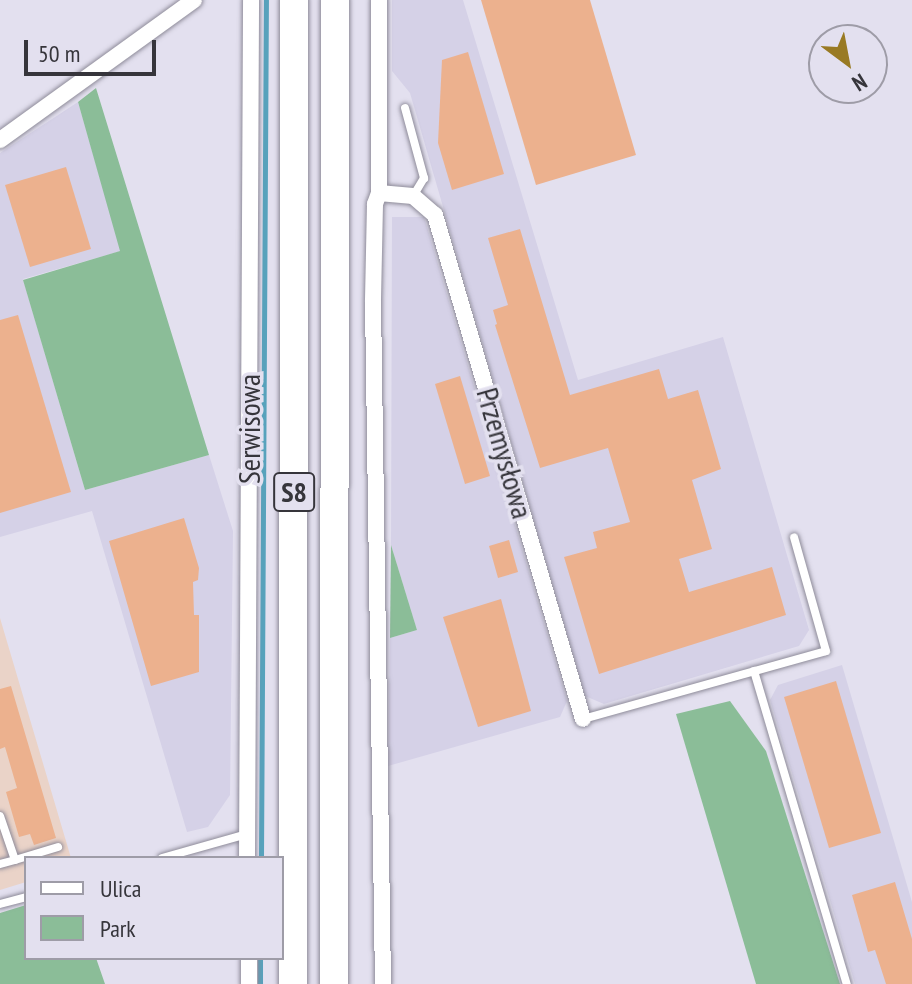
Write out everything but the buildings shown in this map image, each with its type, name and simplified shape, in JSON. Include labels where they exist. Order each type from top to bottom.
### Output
[{"type":"highway","name":"S8","points":[[293,984],[294,0]]},
{"type":"highway","name":"S8","points":[[334,984],[335,0]]},
{"type":"street","points":[[0,140],[194,0]]},
{"type":"street","name":"Serwisowa","points":[[247,856],[251,0]]},
{"type":"street","points":[[379,0],[379,193],[375,204],[373,302],[383,984]]},
{"type":"street","points":[[379,193],[413,196]]},
{"type":"street","name":"Przemysłowa","points":[[413,196],[435,215],[583,719]]},
{"type":"street","points":[[249,960],[249,984]]},
{"type":"lane","points":[[405,108],[424,178],[413,196]]},
{"type":"lane","points":[[583,719],[826,651],[794,537]]},
{"type":"lane","points":[[754,671],[847,984]]},
{"type":"lane","points":[[0,816],[15,860]]},
{"type":"lane","points":[[169,856],[247,834]]},
{"type":"lane","points":[[28,856],[58,847]]},
{"type":"lane","points":[[0,864],[24,857]]},
{"type":"lane","points":[[0,904],[24,898]]},
{"type":"shaded area","points":[[392,0],[463,0],[578,380],[723,337],[809,630],[799,646],[604,704],[585,696],[410,93],[392,71]]},
{"type":"shaded area","points":[[78,102],[121,251],[23,279],[85,490],[209,455],[233,531],[230,795],[208,827],[187,832],[92,511],[0,537],[0,153]]},
{"type":"shaded area","points":[[392,217],[424,217],[567,701],[560,717],[388,766],[390,638],[417,630],[391,545]]},
{"type":"shaded area","points":[[0,618],[70,856],[24,856],[24,883],[0,890]]},
{"type":"shaded area","points":[[842,665],[912,902],[912,984],[855,984],[770,700],[778,685]]},
{"type":"green space","points":[[96,88],[209,455],[85,490],[23,280],[120,251],[78,102]]},
{"type":"green space","points":[[391,545],[417,630],[390,638]]},
{"type":"green space","points":[[730,701],[766,751],[840,984],[756,984],[676,714]]},
{"type":"green space","points":[[24,906],[24,960],[97,960],[105,984],[0,984],[0,913]]},
{"type":"waterway","points":[[261,856],[266,0]]},
{"type":"waterway","points":[[260,960],[260,984]]}]
